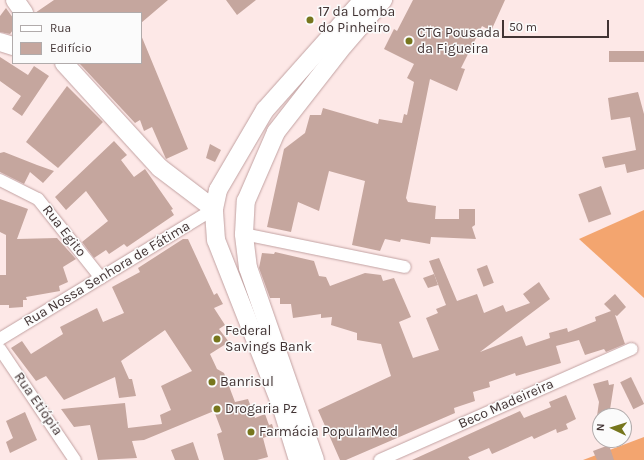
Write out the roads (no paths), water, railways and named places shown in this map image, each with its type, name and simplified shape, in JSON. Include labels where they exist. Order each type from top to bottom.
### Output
[{"type":"main road","points":[[15,0],[23,12]]},
{"type":"main road","points":[[298,460],[281,405],[216,240],[214,209],[218,190],[265,110],[363,0]]},
{"type":"main road","points":[[315,460],[248,268],[244,234],[246,201],[276,132],[344,45],[383,0]]},
{"type":"main road","points":[[0,42],[12,46]]},
{"type":"main road","points":[[65,64],[160,168],[214,209]]},
{"type":"main road","points":[[218,190],[246,201]]},
{"type":"main road","points":[[216,240],[244,234]]},
{"type":"street","name":"Rua Egito","points":[[0,180],[38,199],[101,278]]},
{"type":"street","name":"Rua Nossa Senhora de Fátima","points":[[0,339],[214,209]]},
{"type":"street","points":[[244,234],[405,267]]},
{"type":"street","name":"Rua Etiópia","points":[[0,349],[75,460]]},
{"type":"street","name":"Beco Madeireira","points":[[380,460],[632,349]]},
{"type":"place","name":"17 da Lomba do Pinheiro","points":[[310,20]]},
{"type":"place","name":"CTG Pousada da Figueira","points":[[409,41]]},
{"type":"place","name":"Federal Savings Bank","points":[[217,339]]},
{"type":"place","name":"Banrisul","points":[[212,382]]},
{"type":"place","name":"Drogaria Pz","points":[[217,409]]},
{"type":"place","name":"Farmácia PopularMed","points":[[251,432]]}]
